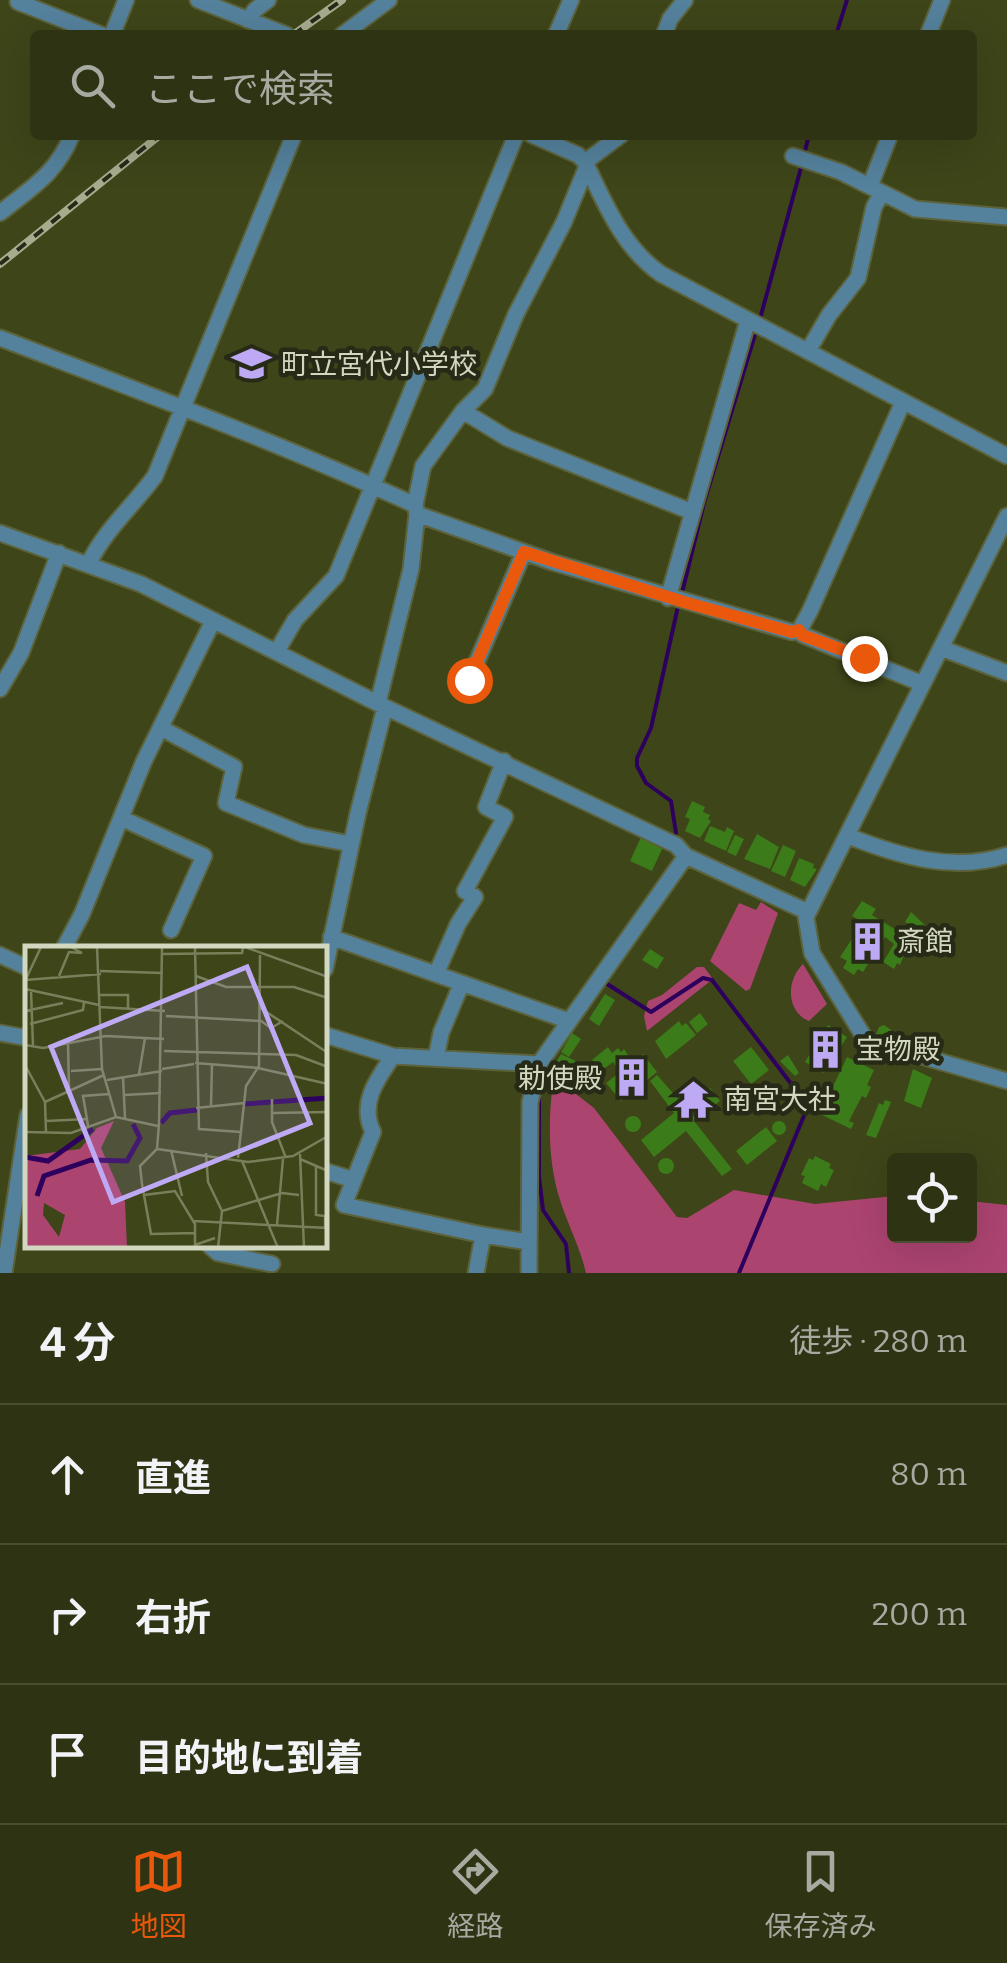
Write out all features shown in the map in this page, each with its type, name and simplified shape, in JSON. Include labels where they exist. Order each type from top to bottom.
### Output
[{"type":"street","points":[[114,30],[126,0]]},
{"type":"street","points":[[198,0],[274,30]]},
{"type":"street","points":[[248,20],[268,0]]},
{"type":"street","points":[[349,30],[389,0]]},
{"type":"street","points":[[558,30],[571,0]]},
{"type":"street","points":[[666,30],[685,0]]},
{"type":"street","points":[[930,30],[942,0]]},
{"type":"street","points":[[18,2],[89,30]]},
{"type":"street","points":[[0,213],[54,170],[70,140]]},
{"type":"street","points":[[89,563],[98,544],[154,476],[292,140]]},
{"type":"street","points":[[276,652],[295,620],[336,576],[514,140]]},
{"type":"street","points":[[544,140],[578,155],[586,164],[627,243],[642,260],[1007,456]]},
{"type":"street","points":[[328,953],[411,570],[423,466],[463,411],[486,389],[516,314],[564,222],[586,164],[615,140]]},
{"type":"street","points":[[808,351],[829,315],[858,278],[889,140]]},
{"type":"street","points":[[793,156],[810,160],[915,209],[1007,217]]},
{"type":"street","points":[[676,600],[692,512],[755,324]]},
{"type":"street","points":[[0,338],[184,408],[524,552],[792,632],[799,630],[904,402]]},
{"type":"street","points":[[463,411],[507,438],[692,512]]},
{"type":"street","points":[[1007,516],[808,912],[812,953],[866,1040],[1007,1081]]},
{"type":"street","points":[[0,533],[142,584],[381,705],[676,845],[686,856],[808,912]]},
{"type":"street","points":[[0,689],[20,653],[59,552]]},
{"type":"street","points":[[469,680],[524,552]]},
{"type":"street","points":[[65,946],[214,621]]},
{"type":"street","points":[[799,630],[802,635],[923,684]]},
{"type":"street","points":[[941,648],[1007,673]]},
{"type":"street","points":[[162,728],[234,767],[226,803],[304,835],[351,844]]},
{"type":"street","points":[[436,974],[475,897],[465,891],[506,816],[486,806],[504,761]]},
{"type":"street","points":[[122,818],[204,856],[171,930]]},
{"type":"street","points":[[848,836],[905,858],[970,864],[1007,856]]},
{"type":"street","points":[[529,1273],[530,1102],[540,1064],[686,856]]},
{"type":"street","points":[[331,937],[568,1020]]},
{"type":"street","points":[[0,955],[25,967]]},
{"type":"street","points":[[436,1058],[441,1033],[461,985]]},
{"type":"street","points":[[0,1033],[25,1037]]},
{"type":"street","points":[[328,1036],[392,1056],[540,1064]]},
{"type":"street","points":[[392,1056],[372,1086],[366,1120],[373,1132],[344,1205],[529,1242]]},
{"type":"street","points":[[4,1273],[23,1166]]},
{"type":"street","points":[[328,1172],[354,1180]]},
{"type":"street","points":[[476,1273],[483,1234]]},
{"type":"street","points":[[212,1248],[272,1268]]},
{"type":"shaded area","points":[[761,902],[778,913],[746,991],[710,961],[739,903],[756,910]]},
{"type":"shaded area","points":[[803,964],[827,1004],[809,1021],[796,1011],[791,995],[794,978]]},
{"type":"shaded area","points":[[697,967],[704,967],[713,979],[647,1031],[644,1016],[648,1001],[662,995]]},
{"type":"shaded area","points":[[563,1084],[594,1108],[677,1217],[687,1218],[734,1190],[815,1204],[887,1197],[887,1243],[977,1243],[977,1202],[1007,1205],[1007,1273],[586,1273],[556,1187],[550,1132],[552,1091]]},
{"type":"building","points":[[692,801],[705,807],[703,812],[710,815],[711,821],[700,838],[685,831],[690,819],[685,817]]},
{"type":"building","points":[[710,826],[734,831],[726,851],[704,841]]},
{"type":"building","points":[[757,834],[779,847],[770,869],[744,859]]},
{"type":"building","points":[[735,835],[744,839],[736,856],[727,852]]},
{"type":"building","points":[[641,837],[663,847],[652,871],[630,861]]},
{"type":"building","points":[[783,845],[796,851],[785,877],[771,871]]},
{"type":"building","points":[[799,858],[817,869],[805,887],[790,880]]},
{"type":"building","name":"斎館","points":[[862,901],[876,909],[872,915],[901,933],[905,934],[909,927],[920,935],[894,969],[883,962],[894,944],[885,937],[863,972],[858,969],[854,975],[843,968],[847,961],[840,957],[863,922],[852,916]]},
{"type":"building","points":[[911,912],[926,926],[922,932],[905,922]]},
{"type":"building","points":[[650,949],[664,958],[657,969],[642,960]]},
{"type":"building","points":[[605,994],[615,1000],[599,1026],[589,1019]]},
{"type":"building","points":[[700,1013],[708,1024],[697,1033],[689,1022]]},
{"type":"building","points":[[679,1021],[696,1035],[666,1059],[655,1041]]},
{"type":"building","name":"宝物殿","points":[[828,1025],[847,1037],[824,1073],[805,1062]]},
{"type":"building","points":[[884,1025],[897,1034],[893,1044],[875,1037]]},
{"type":"building","points":[[572,1033],[581,1039],[569,1057],[561,1052]]},
{"type":"building","points":[[608,1047],[612,1053],[624,1049],[632,1061],[619,1071],[613,1062],[601,1071],[592,1060]]},
{"type":"building","points":[[751,1047],[769,1070],[751,1084],[733,1061]]},
{"type":"building","points":[[561,1054],[580,1063],[571,1083],[551,1070]]},
{"type":"building","name":"勅使殿","points":[[643,1054],[657,1072],[621,1101],[606,1083]]},
{"type":"building","points":[[788,1055],[799,1073],[795,1076],[780,1061]]},
{"type":"building","points":[[847,1057],[874,1070],[866,1098],[862,1096],[849,1121],[854,1123],[851,1129],[820,1114]]},
{"type":"building","points":[[913,1069],[932,1078],[921,1108],[904,1101]]},
{"type":"building","points":[[657,1075],[696,1119],[732,1169],[722,1176],[686,1131],[654,1157],[641,1140],[674,1113],[650,1081]]},
{"type":"building","points":[[710,1088],[720,1101],[707,1111],[697,1098]]},
{"type":"building","points":[[885,1100],[891,1102],[876,1138],[866,1135],[879,1103],[883,1105]]},
{"type":"building","points":[[633,1116],[641,1124],[633,1132],[625,1124]]},
{"type":"building","points":[[779,1121],[786,1128],[779,1135],[772,1128]]},
{"type":"building","points":[[766,1127],[777,1141],[747,1165],[736,1151]]},
{"type":"building","points":[[815,1156],[831,1164],[829,1168],[834,1170],[826,1187],[821,1184],[818,1191],[802,1183],[805,1176],[801,1175],[809,1158],[813,1160]]},
{"type":"building","points":[[666,1158],[674,1166],[666,1174],[658,1166]]},
{"type":"waterway","points":[[838,30],[847,0]]},
{"type":"waterway","points":[[804,155],[808,140]]},
{"type":"waterway","points":[[760,319],[802,164]]},
{"type":"waterway","points":[[682,593],[704,503],[757,328]]},
{"type":"waterway","points":[[676,833],[671,801],[646,783],[637,758],[651,728],[679,602]]},
{"type":"waterway","points":[[604,982],[651,1012],[703,978],[712,980],[808,1106],[739,1273]]},
{"type":"waterway","points":[[539,1095],[543,1210],[566,1244],[569,1273]]},
{"type":"railway","points":[[300,30],[342,0]]},
{"type":"railway","points":[[0,264],[154,140]]},
{"type":"place","name":"町立宮代小学校","points":[[251,364]]},
{"type":"place","name":"斎館","points":[[867,941]]},
{"type":"place","name":"宝物殿","points":[[826,1049]]},
{"type":"place","name":"勅使殿","points":[[632,1078]]},
{"type":"place","name":"南宮大社","points":[[694,1099]]},
{"type":"route","points":[[469,680],[524,552],[684,602],[792,632],[799,630],[802,635],[864,658]]}]
